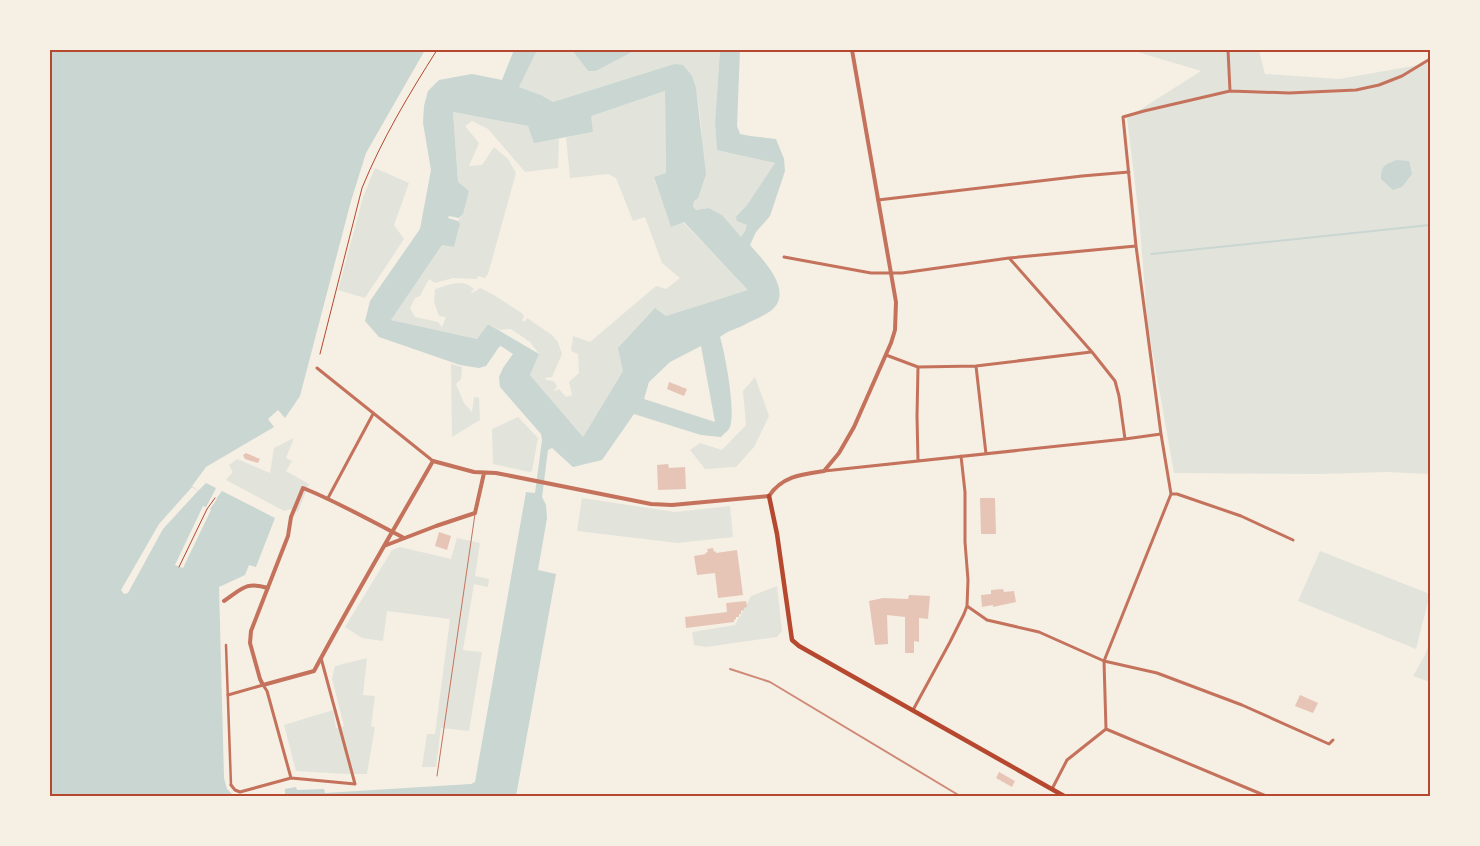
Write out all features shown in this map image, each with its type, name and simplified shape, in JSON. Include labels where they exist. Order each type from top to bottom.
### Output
[{"type":"main road","points":[[769,496],[777,534],[792,640],[799,646],[1064,796]]},
{"type":"street","points":[[824,471],[839,452],[854,427],[886,355],[893,336],[896,317],[896,302],[852,50]]},
{"type":"street","points":[[1228,50],[1230,91]]},
{"type":"street","points":[[1106,729],[1104,661],[1171,494],[1161,434],[1136,246],[1123,117],[1230,91],[1289,93],[1356,90],[1379,85],[1402,76],[1430,60]]},
{"type":"street","points":[[878,200],[1128,172]]},
{"type":"street","points":[[784,257],[870,273],[891,274],[1009,258],[1136,246]]},
{"type":"street","points":[[1009,258],[1092,352],[1115,381],[1125,439]]},
{"type":"street","points":[[886,355],[918,367],[976,366],[1092,352]]},
{"type":"street","points":[[976,366],[986,454]]},
{"type":"street","points":[[918,367],[918,461]]},
{"type":"street","points":[[317,368],[433,461],[474,472],[496,473],[662,505],[769,496],[773,489],[787,478],[824,471],[1161,434]]},
{"type":"street","points":[[328,498],[373,414]]},
{"type":"street","points":[[913,710],[950,642],[966,606],[968,580],[965,542],[965,492],[961,456]]},
{"type":"street","points":[[228,695],[314,671],[338,625],[433,461]]},
{"type":"street","points":[[384,546],[475,513],[484,473]]},
{"type":"street","points":[[291,778],[267,691],[260,679],[250,644],[251,631],[288,536],[291,517],[303,488],[328,498],[404,538]]},
{"type":"street","points":[[1171,494],[1177,494],[1241,516],[1293,540]]},
{"type":"street","points":[[224,600],[245,586],[254,584],[268,588]]},
{"type":"street","points":[[966,606],[987,620],[1039,632],[1104,661],[1157,673],[1242,705],[1330,744],[1333,740]]},
{"type":"street","points":[[226,645],[231,784],[235,790],[240,792],[291,778],[355,784],[321,658]]},
{"type":"street","points":[[1052,789],[1067,760],[1106,729]]},
{"type":"street","points":[[1106,729],[1266,796]]},
{"type":"lane","points":[[436,776],[475,513]]},
{"type":"path","points":[[320,354],[362,188],[371,166],[411,90],[437,50]]},
{"type":"path","points":[[179,567],[207,509],[215,498]]},
{"type":"shaded area","points":[[50,50],[425,50],[366,153],[351,201],[300,396],[285,418],[278,410],[268,419],[274,427],[206,467],[192,486],[198,491],[206,483],[216,488],[212,496],[216,499],[222,491],[275,518],[256,567],[249,565],[245,575],[219,587],[224,778],[227,789],[234,796],[50,796]]},
{"type":"shaded area","points":[[514,50],[537,50],[519,87],[541,95],[553,102],[674,64],[683,65],[692,76],[696,88],[706,174],[698,198],[694,201],[693,206],[696,210],[709,208],[722,215],[741,237],[747,225],[737,221],[736,216],[747,205],[775,163],[717,150],[715,123],[720,50],[740,50],[737,126],[740,134],[776,139],[784,159],[785,171],[770,216],[756,232],[750,245],[773,274],[780,292],[779,300],[768,313],[720,337],[725,356],[732,411],[729,429],[721,437],[701,435],[634,414],[602,460],[573,467],[552,448],[548,450],[542,497],[546,505],[547,518],[538,570],[556,574],[516,796],[281,796],[285,795],[285,789],[296,787],[297,790],[324,789],[325,793],[471,784],[475,782],[526,492],[535,493],[542,440],[541,434],[500,387],[499,377],[513,354],[501,346],[486,366],[479,368],[460,365],[379,337],[365,321],[370,301],[420,229],[431,170],[423,123],[424,106],[428,91],[439,80],[472,74],[502,80]],"holes":[[[665,91],[666,173],[654,177],[671,227],[684,222],[748,290],[666,316],[655,308],[618,348],[623,371],[583,437],[530,375],[539,354],[488,324],[477,339],[391,320],[442,245],[454,247],[460,224],[458,221],[448,218],[449,216],[459,218],[463,214],[469,191],[458,182],[453,112],[528,126],[534,143],[593,132],[591,116]],[[701,346],[715,422],[644,399],[649,382],[670,362]]]},
{"type":"shaded area","points":[[536,50],[572,50],[588,71],[596,71],[636,50],[720,50],[715,123],[717,149],[775,163],[747,205],[736,215],[747,225],[741,238],[722,215],[709,208],[696,210],[693,205],[702,143],[701,124],[696,88],[674,64],[553,102],[541,95],[519,87]]},
{"type":"shaded area","points":[[572,50],[636,50],[596,71],[588,71]]},
{"type":"shaded area","points":[[1131,50],[1259,50],[1265,74],[1339,79],[1430,63],[1430,474],[1387,472],[1320,474],[1174,473],[1148,327],[1139,217],[1127,118],[1201,71]]},
{"type":"shaded area","points":[[665,91],[666,173],[654,178],[671,226],[683,222],[749,290],[666,316],[655,308],[623,371],[583,437],[530,375],[539,354],[530,342],[511,329],[500,330],[488,324],[477,339],[391,320],[442,245],[454,247],[460,225],[458,221],[463,214],[458,182],[453,112],[528,126],[535,142],[559,138],[558,168],[525,172],[488,129],[472,121],[465,126],[479,143],[469,166],[482,165],[494,147],[508,159],[516,173],[488,274],[485,278],[478,276],[477,279],[453,278],[435,283],[429,279],[420,296],[415,298],[410,308],[415,317],[438,322],[442,327],[446,317],[439,316],[434,302],[435,289],[460,283],[474,289],[472,293],[480,288],[494,295],[523,314],[522,320],[525,322],[527,318],[552,335],[558,342],[562,354],[552,377],[545,378],[546,380],[554,381],[557,387],[555,391],[559,389],[566,397],[572,395],[569,382],[579,373],[578,354],[571,351],[573,336],[590,342],[656,286],[666,289],[680,278],[662,263],[645,217],[633,221],[616,178],[608,174],[570,178],[566,137],[593,132],[590,116]]},
{"type":"shaded area","points":[[1396,160],[1409,161],[1412,174],[1402,187],[1393,190],[1381,179],[1381,174],[1384,166]]},
{"type":"shaded area","points":[[375,168],[409,183],[394,225],[404,239],[365,298],[338,290],[363,197]]},
{"type":"shaded area","points":[[451,364],[462,367],[461,379],[456,384],[464,403],[472,412],[474,397],[479,398],[480,420],[452,437]]},
{"type":"shaded area","points":[[755,377],[769,416],[754,447],[736,467],[705,469],[690,450],[700,443],[722,450],[746,425],[743,391]]},
{"type":"shaded area","points":[[518,417],[538,438],[532,471],[529,472],[493,464],[492,429]]},
{"type":"shaded area","points":[[294,438],[286,458],[292,461],[286,471],[309,484],[298,512],[291,509],[284,511],[226,480],[233,472],[229,465],[237,459],[270,473],[274,448]]},
{"type":"shaded area","points":[[582,498],[675,512],[730,506],[733,537],[678,543],[577,531]]},
{"type":"shaded area","points":[[457,538],[480,543],[475,576],[489,579],[488,587],[474,584],[463,650],[482,652],[469,731],[441,728],[436,767],[422,767],[427,734],[435,734],[450,619],[387,611],[383,641],[362,638],[345,627],[392,550],[400,547],[451,559]]},
{"type":"shaded area","points":[[1320,551],[1430,594],[1416,649],[1298,601]]},
{"type":"shaded area","points":[[777,586],[782,631],[777,637],[706,647],[694,645],[692,632],[735,625],[751,596]]},
{"type":"shaded area","points":[[1430,640],[1430,682],[1413,676],[1425,655]]},
{"type":"shaded area","points":[[367,658],[363,695],[375,696],[371,726],[375,727],[367,774],[296,771],[284,725],[333,710],[336,728],[344,726],[332,679],[335,666]]},
{"type":"pier","points":[[192,487],[198,491],[163,529],[128,593],[124,594],[121,590],[159,524]]},
{"type":"pier","points":[[212,496],[217,499],[210,509],[183,568],[175,565],[203,506],[206,507]]},
{"type":"building","points":[[669,382],[687,389],[684,396],[667,389]]},
{"type":"building","points":[[246,453],[260,459],[258,463],[245,459],[243,455]]},
{"type":"building","points":[[668,464],[669,468],[685,467],[686,489],[658,490],[657,465]]},
{"type":"building","points":[[980,498],[995,498],[996,534],[981,534]]},
{"type":"building","points":[[439,532],[451,536],[447,550],[435,546]]},
{"type":"building","points":[[713,548],[716,553],[737,550],[743,595],[718,598],[715,573],[697,575],[694,556],[706,554],[708,552],[707,549]]},
{"type":"building","points":[[1003,589],[1004,592],[1014,591],[1016,602],[993,607],[993,605],[982,607],[981,595],[991,594],[991,590]]},
{"type":"building","points":[[909,595],[930,596],[928,619],[919,618],[919,642],[914,641],[914,653],[905,653],[905,617],[887,615],[888,644],[875,645],[869,601],[883,598],[908,599]]},
{"type":"building","points":[[746,601],[747,607],[741,611],[741,614],[739,614],[739,617],[736,617],[734,622],[686,628],[685,617],[727,612],[726,603]]},
{"type":"building","points":[[1300,695],[1318,703],[1313,713],[1295,706]]},
{"type":"building","points":[[999,772],[1015,781],[1012,787],[996,778]]},
{"type":"waterway","points":[[1151,254],[1430,225]]},
{"type":"railway","points":[[730,669],[770,682],[960,796]]}]
